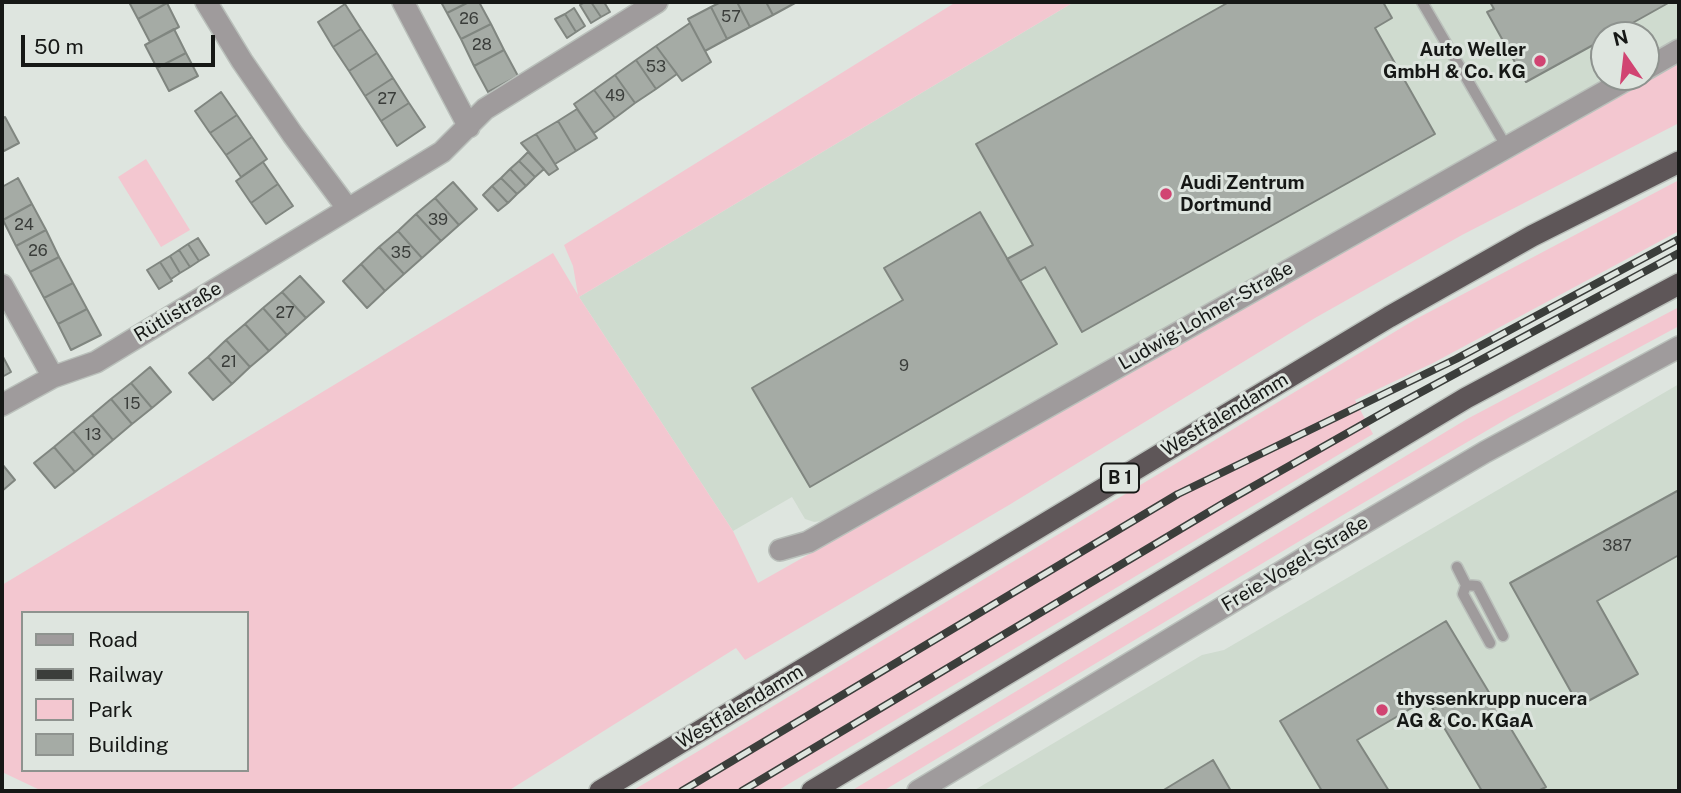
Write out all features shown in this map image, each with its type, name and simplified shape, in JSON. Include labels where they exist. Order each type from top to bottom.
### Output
[{"type":"highway","name":"Westfalendamm","points":[[600,791],[1389,317],[1532,236],[1679,162]]},
{"type":"highway","points":[[812,791],[1466,398],[1679,284]]},
{"type":"street","points":[[206,2],[292,135],[348,209]]},
{"type":"street","points":[[403,2],[468,127]]},
{"type":"street","name":"Rütlistraße","points":[[2,405],[53,377],[96,362],[442,152],[485,109],[657,2]]},
{"type":"street","points":[[1660,61],[1679,50]]},
{"type":"street","name":"Ludwig-Lohner-Straße","points":[[780,550],[808,542],[1606,91]]},
{"type":"street","points":[[2,285],[53,377]]},
{"type":"street","name":"Freie-Vogel-Straße","points":[[918,791],[1382,512],[1485,452],[1679,347]]},
{"type":"lane","points":[[1422,2],[1506,146]]},
{"type":"lane","points":[[1457,567],[1466,585],[1463,594],[1490,643]]},
{"type":"lane","points":[[1466,585],[1477,586],[1503,636]]},
{"type":"shaded area","points":[[1074,2],[1679,2],[1679,39],[1660,50],[1660,21],[1590,21],[1590,89],[822,521],[805,519],[792,497],[733,531],[579,297]]},
{"type":"shaded area","points":[[1679,384],[1679,791],[973,791],[1202,655],[1224,650]]},
{"type":"green space","points":[[956,2],[1074,2],[579,297],[733,531],[758,583],[1629,91],[1660,91],[1660,74],[1679,63],[1679,123],[1462,235],[1315,318],[1009,505],[745,660],[736,648],[508,791],[42,791],[2,772],[2,585],[553,253],[578,295],[573,266],[564,245]]},
{"type":"green space","points":[[146,159],[190,230],[161,247],[118,177]]},
{"type":"green space","points":[[1679,180],[1679,231],[1433,363],[1355,400],[1373,434],[777,791],[632,791],[1416,319]]},
{"type":"green space","points":[[1679,307],[1679,326],[1510,417],[883,791],[851,791],[1467,419]]},
{"type":"building","points":[[129,2],[166,2],[167,3],[138,19]]},
{"type":"building","points":[[441,2],[469,2],[447,13]]},
{"type":"building","points":[[469,2],[479,2],[491,24],[461,39],[447,13]]},
{"type":"building","points":[[591,2],[601,17],[591,23],[580,5]]},
{"type":"building","points":[[591,2],[604,2],[610,12],[601,17]]},
{"type":"building","points":[[721,2],[737,2],[750,27],[727,39],[711,7]]},
{"type":"building","points":[[737,2],[766,2],[773,15],[750,27]]},
{"type":"building","points":[[766,2],[794,2],[795,3],[773,15]]},
{"type":"building","name":"Audi Zentrum Dortmund","points":[[1229,2],[1383,2],[1392,18],[1375,28],[1435,134],[1082,332],[1045,267],[1020,281],[1007,259],[1033,245],[976,144]]},
{"type":"building","name":"Auto Weller GmbH & Co. KG","points":[[1490,2],[1670,2],[1636,21],[1590,21],[1590,47],[1526,82],[1487,12],[1494,9]]},
{"type":"building","points":[[167,3],[179,27],[150,42],[138,19]]},
{"type":"building","points":[[345,4],[361,29],[333,47],[318,22]]},
{"type":"building","points":[[711,7],[727,39],[705,51],[688,19]]},
{"type":"building","points":[[574,8],[585,26],[576,32],[565,14]]},
{"type":"building","points":[[565,14],[576,32],[567,38],[555,19]]},
{"type":"building","points":[[690,23],[711,62],[682,81],[656,46]]},
{"type":"building","points":[[491,24],[504,50],[474,66],[461,39]]},
{"type":"building","points":[[174,29],[186,53],[157,68],[145,45]]},
{"type":"building","points":[[361,29],[377,53],[349,71],[333,47]]},
{"type":"building","points":[[656,46],[677,74],[656,89],[636,60]]},
{"type":"building","points":[[504,50],[518,76],[488,92],[474,66]]},
{"type":"building","points":[[186,53],[198,76],[169,91],[157,68]]},
{"type":"building","points":[[377,53],[393,78],[365,96],[349,71]]},
{"type":"building","points":[[636,60],[656,89],[635,103],[615,75]]},
{"type":"building","points":[[615,75],[635,103],[615,118],[594,90]]},
{"type":"building","points":[[393,78],[409,103],[381,121],[365,96]]},
{"type":"building","points":[[594,90],[615,118],[594,133],[574,104]]},
{"type":"building","points":[[221,92],[237,115],[210,133],[195,111]]},
{"type":"building","points":[[409,103],[425,127],[397,146],[381,121]]},
{"type":"building","points":[[577,109],[597,138],[576,151],[558,121]]},
{"type":"building","points":[[237,115],[252,137],[226,155],[210,133]]},
{"type":"building","points":[[5,117],[19,143],[2,152],[2,119]]},
{"type":"building","points":[[558,121],[576,151],[555,164],[536,134]]},
{"type":"building","points":[[536,134],[558,169],[549,175],[521,143]]},
{"type":"building","points":[[252,137],[267,159],[241,177],[226,155]]},
{"type":"building","points":[[528,152],[544,169],[535,177],[519,161]]},
{"type":"building","points":[[519,161],[535,177],[526,186],[510,169]]},
{"type":"building","points":[[263,162],[278,184],[251,203],[236,181]]},
{"type":"building","points":[[510,169],[526,186],[517,194],[501,178]]},
{"type":"building","points":[[18,178],[32,204],[3,220],[2,187]]},
{"type":"building","points":[[501,178],[517,194],[508,203],[492,186]]},
{"type":"building","points":[[453,182],[477,209],[459,225],[435,198]]},
{"type":"building","points":[[278,184],[293,206],[266,224],[251,203]]},
{"type":"building","points":[[492,186],[508,203],[498,211],[483,195]]},
{"type":"building","points":[[435,198],[459,225],[441,241],[416,214]]},
{"type":"building","points":[[32,204],[46,230],[16,246],[3,220]]},
{"type":"building","points":[[980,212],[1057,344],[810,487],[752,388],[903,300],[884,268]]},
{"type":"building","points":[[416,214],[441,241],[422,258],[398,231]]},
{"type":"building","points":[[46,230],[59,257],[30,272],[16,246]]},
{"type":"building","points":[[398,231],[422,258],[404,274],[379,247]]},
{"type":"building","points":[[198,238],[209,255],[199,261],[188,244]]},
{"type":"building","points":[[188,244],[199,261],[190,267],[179,250]]},
{"type":"building","points":[[379,247],[404,274],[385,291],[361,264]]},
{"type":"building","points":[[179,250],[190,267],[180,273],[170,256]]},
{"type":"building","points":[[170,256],[180,273],[171,279],[160,262]]},
{"type":"building","points":[[59,257],[73,283],[44,298],[30,272]]},
{"type":"building","points":[[160,262],[172,281],[159,289],[147,270]]},
{"type":"building","points":[[361,264],[385,291],[367,308],[343,281]]},
{"type":"building","points":[[300,276],[324,302],[306,318],[282,292]]},
{"type":"building","points":[[73,283],[87,309],[58,324],[44,298]]},
{"type":"building","points":[[282,292],[306,318],[287,335],[263,308]]},
{"type":"building","points":[[263,308],[287,335],[269,351],[245,324]]},
{"type":"building","points":[[87,309],[101,335],[71,350],[58,324]]},
{"type":"building","points":[[245,324],[269,351],[250,367],[226,340]]},
{"type":"building","points":[[226,340],[250,367],[232,384],[208,357]]},
{"type":"building","points":[[2,355],[11,372],[2,377]]},
{"type":"building","points":[[208,357],[232,384],[213,400],[189,373]]},
{"type":"building","points":[[150,367],[171,392],[152,408],[131,383]]},
{"type":"building","points":[[131,383],[152,408],[132,424],[111,399]]},
{"type":"building","points":[[111,399],[132,424],[113,440],[92,415]]},
{"type":"building","points":[[92,415],[113,440],[94,456],[73,431]]},
{"type":"building","points":[[73,431],[94,456],[75,472],[54,447]]},
{"type":"building","points":[[54,447],[75,472],[55,488],[34,463]]},
{"type":"building","points":[[2,464],[15,480],[2,491]]},
{"type":"building","points":[[1679,490],[1679,555],[1597,601],[1638,674],[1579,706],[1510,583]]},
{"type":"building","points":[[1446,621],[1546,787],[1538,791],[1482,791],[1427,699],[1357,740],[1389,791],[1322,791],[1280,721]]},
{"type":"building","points":[[1213,760],[1231,791],[1162,791]]},
{"type":"railway","points":[[682,791],[1178,494],[1456,359],[1679,239]]},
{"type":"railway","points":[[742,791],[1224,503],[1388,410],[1679,253]]},
{"type":"place","name":"Auto Weller GmbH & Co. KG","points":[[1540,61]]},
{"type":"place","name":"Audi Zentrum Dortmund","points":[[1166,194]]},
{"type":"place","name":"thyssenkrupp nucera AG & Co. KGaA","points":[[1382,710]]}]
